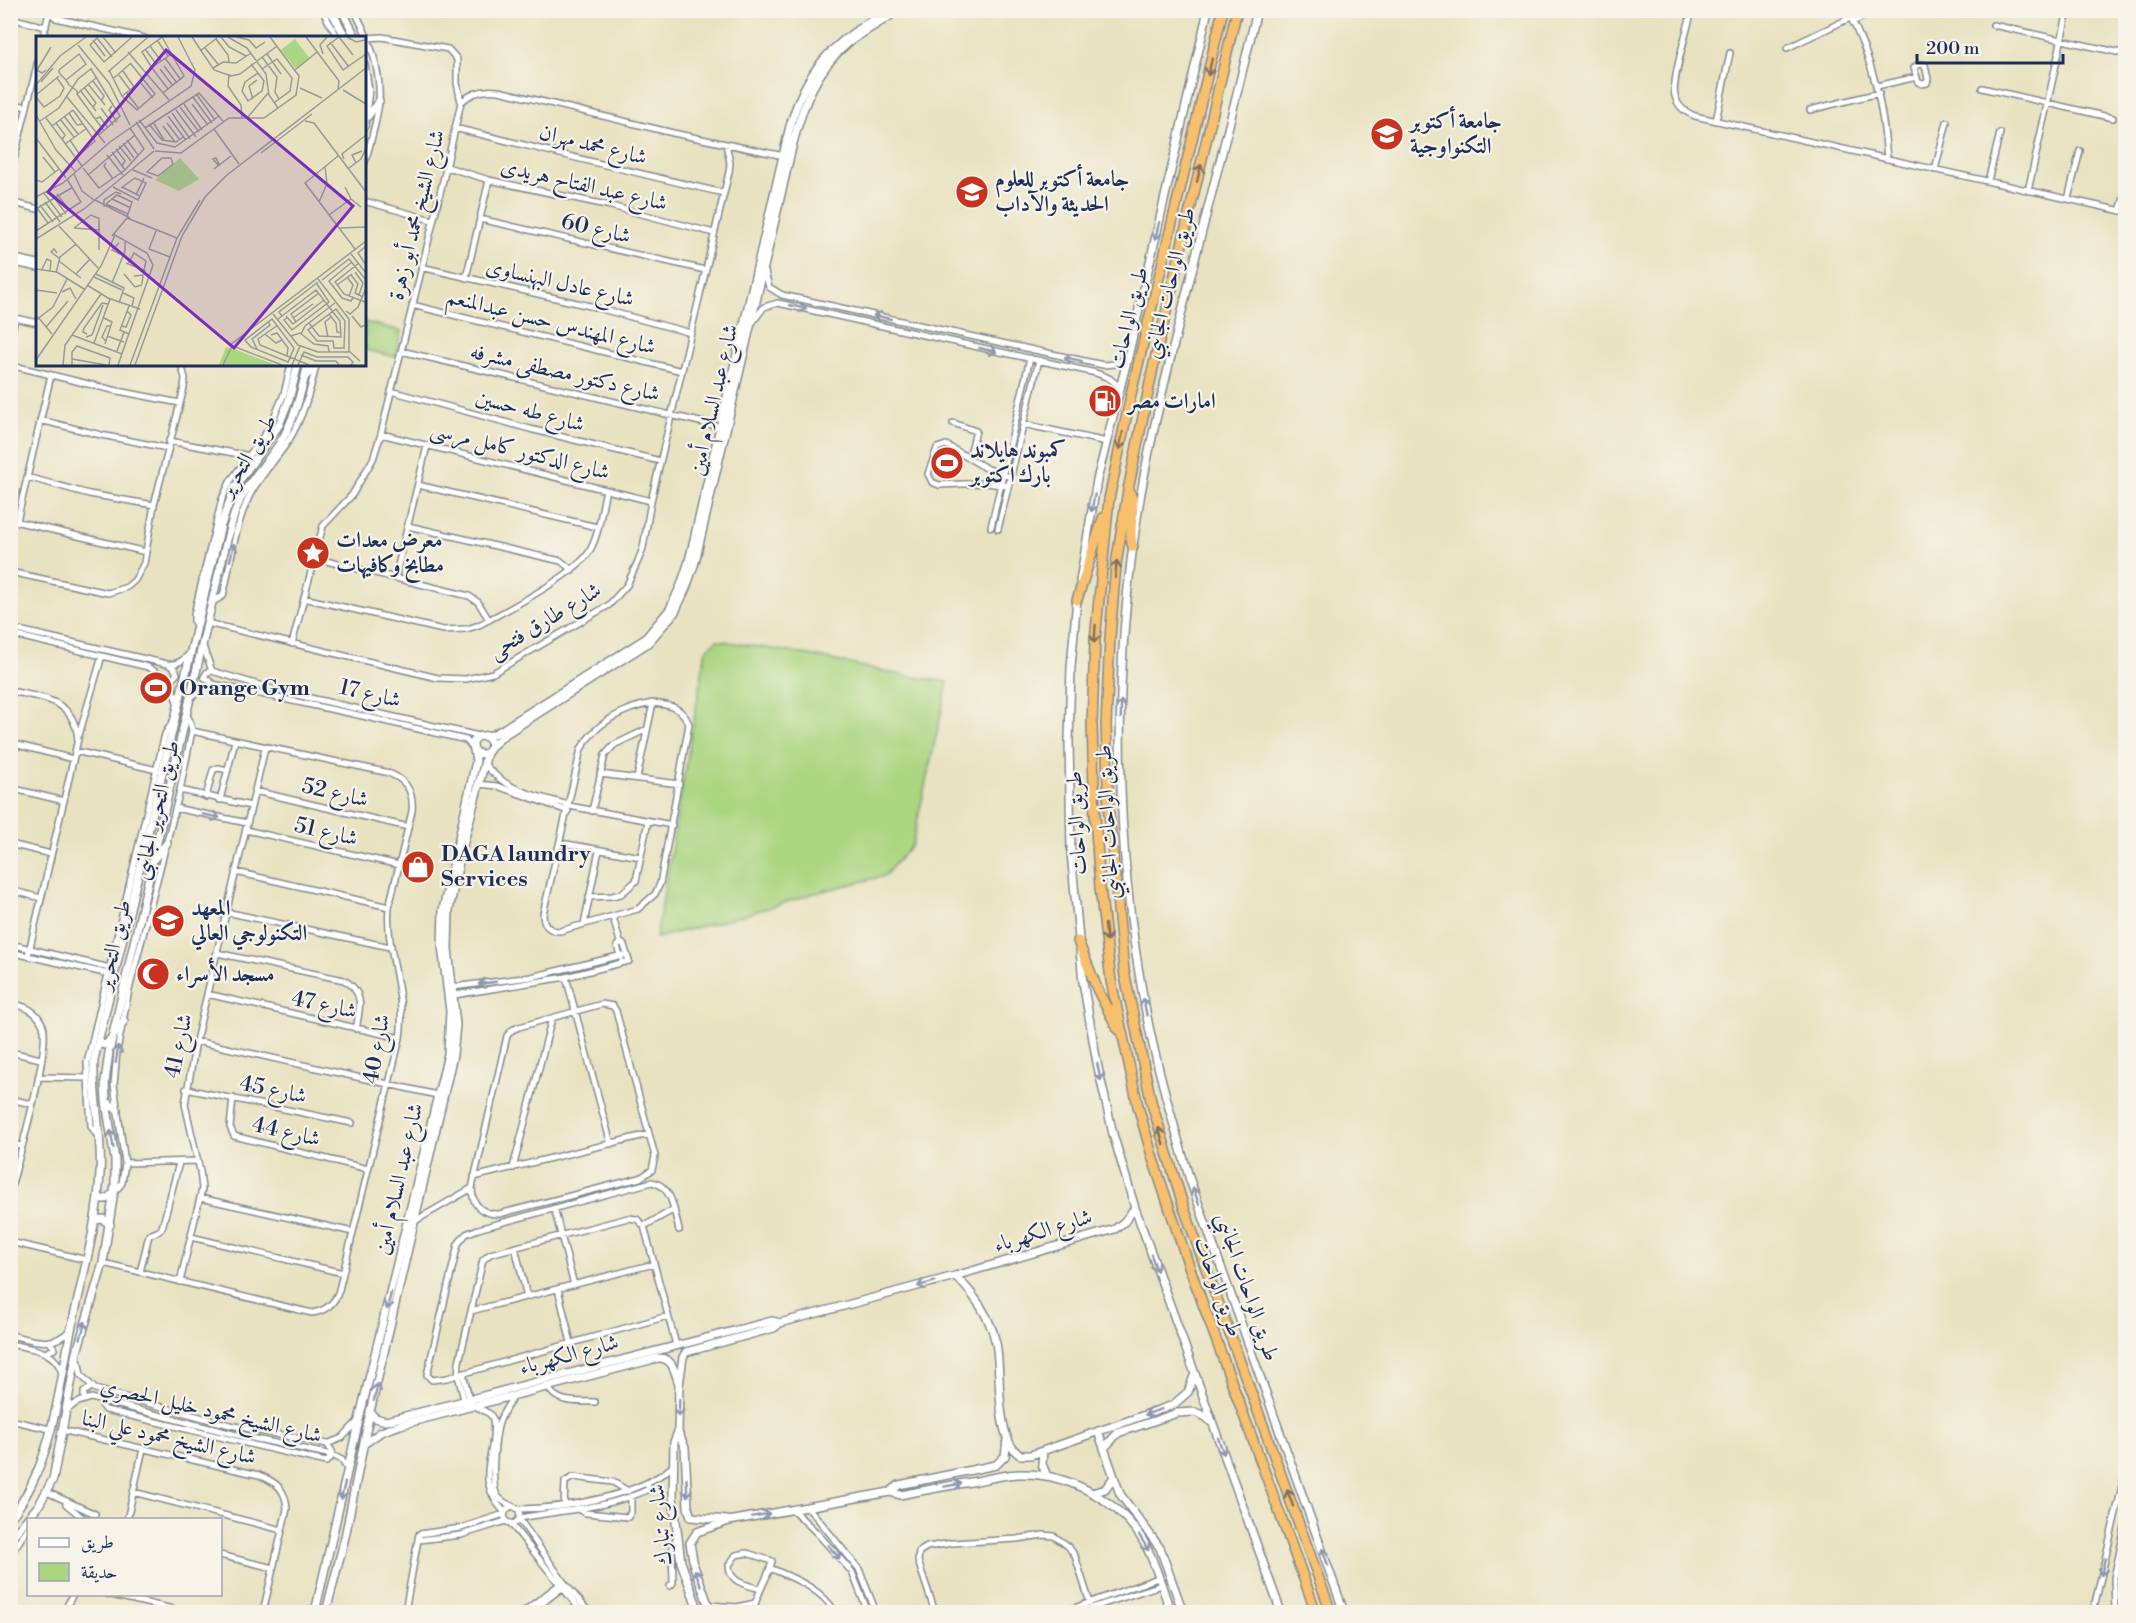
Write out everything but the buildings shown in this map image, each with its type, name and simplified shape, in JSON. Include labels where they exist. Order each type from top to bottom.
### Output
[{"type":"highway","name":"طريق الواحات","points":[[1223,10],[1170,237],[1131,390],[1109,499],[1095,640],[1092,770],[1111,981],[1138,1106],[1153,1159],[1193,1277],[1316,1612]]},
{"type":"highway","name":"طريق الواحات","points":[[1237,10],[1153,368],[1128,490],[1116,564],[1106,724],[1109,814],[1124,971],[1148,1089],[1166,1154],[1203,1263],[1330,1612]]},
{"type":"highway","points":[[1170,237],[1178,241],[1184,238]]},
{"type":"highway","points":[[1165,256],[1173,256],[1179,262]]},
{"type":"highway","points":[[1128,490],[1132,497],[1130,535],[1133,547]]},
{"type":"highway","points":[[1077,600],[1109,499]]},
{"type":"highway","points":[[1078,941],[1098,991],[1123,1040]]},
{"type":"street","points":[[56,18],[59,10]]},
{"type":"street","points":[[322,10],[337,36]]},
{"type":"street","points":[[331,10],[345,36]]},
{"type":"street","points":[[342,10],[355,36]]},
{"type":"street","points":[[354,10],[374,60],[379,101],[366,156]]},
{"type":"street","name":"شارع عبد السلام أمين","points":[[723,428],[793,115],[811,76],[839,43],[884,14],[899,10]]},
{"type":"street","points":[[1208,10],[1083,550],[1071,667],[1069,761],[1071,852],[1083,982],[1097,1063],[1113,1134],[1135,1208],[1194,1376],[1281,1612]]},
{"type":"street","name":"طريق الواحات الجانبي","points":[[1257,10],[1165,381],[1141,492],[1123,642],[1121,755],[1128,885],[1146,1014],[1169,1112],[1190,1180],[1344,1612]]},
{"type":"street","points":[[1692,10],[1676,82],[1676,98],[1680,107],[1687,112],[1716,121],[2123,212],[2126,190]]},
{"type":"street","points":[[1846,10],[1867,55],[1879,93],[1887,159]]},
{"type":"street","points":[[1787,48],[1877,10]]},
{"type":"street","points":[[1892,10],[1899,10]]},
{"type":"street","points":[[2028,191],[2068,10]]},
{"type":"street","points":[[48,11],[56,18],[135,36]]},
{"type":"street","points":[[44,36],[48,11]]},
{"type":"street","name":"شارع عبد السلام أمين","points":[[492,746],[504,735],[645,639],[670,609],[689,561],[750,325],[796,131],[811,89],[818,76],[837,53],[884,14]]},
{"type":"street","points":[[10,18],[46,27]]},
{"type":"street","points":[[1993,25],[2126,54]]},
{"type":"street","points":[[367,38],[382,37],[448,49],[458,59],[457,83],[460,102]]},
{"type":"street","points":[[1716,121],[1730,53]]},
{"type":"street","points":[[10,176],[13,152],[36,67]]},
{"type":"street","points":[[1877,86],[1917,77]]},
{"type":"street","points":[[366,78],[368,90],[366,118]]},
{"type":"street","points":[[1982,88],[2113,118]]},
{"type":"street","name":"شارع الشيخ محمد أبو زهرة","points":[[292,644],[323,526],[352,495],[373,459],[381,434],[432,220],[447,167],[460,102],[482,90],[499,91],[784,156]]},
{"type":"street","points":[[1810,110],[1879,93]]},
{"type":"street","points":[[366,118],[379,101]]},
{"type":"street","points":[[10,103],[27,107]]},
{"type":"street","points":[[1935,170],[1947,122]]},
{"type":"street","name":"شارع محمد مهران","points":[[455,128],[584,159],[619,170],[724,193]]},
{"type":"street","points":[[1988,182],[2000,133]]},
{"type":"street","name":"شارع طارق فتحى","points":[[207,622],[445,679],[466,679],[493,673],[600,611],[619,596],[627,585],[641,554],[660,461],[724,193],[730,163],[726,144]]},
{"type":"street","points":[[2068,200],[2080,151]]},
{"type":"street","name":"شارع عبد الفتاح هريدى","points":[[447,167],[489,180],[611,206],[714,233]]},
{"type":"street","points":[[466,278],[489,180]]},
{"type":"street","points":[[10,202],[36,208]]},
{"type":"street","points":[[366,202],[432,220]]},
{"type":"street","name":"شارع 60","points":[[480,219],[705,270]]},
{"type":"street","points":[[10,257],[36,263]]},
{"type":"street","points":[[10,262],[36,268]]},
{"type":"street","points":[[764,266],[772,297],[778,303],[1104,376],[1120,387]]},
{"type":"street","name":"شارع عادل البهنساوى","points":[[421,267],[590,306],[691,333]]},
{"type":"street","points":[[772,297],[1106,366],[1128,357]]},
{"type":"street","points":[[750,325],[772,297]]},
{"type":"street","name":"شارع المهندس حسن عبدالمنعم","points":[[412,305],[682,371]]},
{"type":"street","points":[[10,339],[13,318],[36,323]]},
{"type":"street","name":"شارع دكتور مصطفى مشرفه","points":[[401,351],[723,428]]},
{"type":"street","points":[[991,527],[1032,351]]},
{"type":"street","points":[[999,529],[1041,352]]},
{"type":"street","points":[[10,365],[113,390],[180,403]]},
{"type":"street","points":[[10,572],[108,593],[127,587],[135,580],[141,572],[154,505],[180,403],[185,378],[182,366]]},
{"type":"street","points":[[197,627],[193,620],[194,614],[218,509],[231,480],[267,432],[276,416],[291,366]]},
{"type":"street","name":"طريق التحرير","points":[[30,1518],[47,1492],[56,1467],[77,1352],[103,1263],[114,1193],[115,1160],[106,1101],[107,1063],[212,603],[214,558],[223,515],[231,494],[279,425],[289,400],[298,366]]},
{"type":"street","name":"طريق التحرير","points":[[10,1519],[40,1468],[87,1260],[98,1196],[100,1140],[94,1060],[104,1005],[124,932],[159,789],[160,770],[178,708],[197,627],[214,575],[222,561],[240,500],[286,431],[296,410],[304,378],[313,366]]},
{"type":"street","points":[[212,603],[223,596],[240,520],[254,488],[289,440],[299,422],[306,404],[314,366]]},
{"type":"street","points":[[51,375],[27,477],[14,520],[146,552]]},
{"type":"street","name":"شارع طه حسين","points":[[391,391],[660,461]]},
{"type":"street","points":[[40,420],[101,435],[250,456]]},
{"type":"street","points":[[953,423],[976,431],[969,458]]},
{"type":"street","points":[[1023,424],[1107,442]]},
{"type":"street","points":[[267,432],[279,425]]},
{"type":"street","name":"شارع الدكتور كامل مرسى","points":[[381,434],[651,501]]},
{"type":"street","points":[[1008,486],[987,483],[939,485],[929,478],[928,474],[934,452],[941,445],[951,446],[990,470],[1010,477]]},
{"type":"street","points":[[395,578],[427,446]]},
{"type":"street","points":[[987,483],[990,470]]},
{"type":"street","points":[[27,477],[89,494],[154,505]]},
{"type":"street","points":[[418,485],[597,527]]},
{"type":"street","points":[[304,598],[443,630],[467,629],[489,620],[572,570],[590,551],[606,490]]},
{"type":"street","points":[[408,526],[561,561],[572,570]]},
{"type":"street","points":[[214,558],[216,562],[222,561]]},
{"type":"street","points":[[315,558],[469,596],[478,602],[489,620]]},
{"type":"street","points":[[10,628],[174,665],[191,652]]},
{"type":"street","points":[[10,634],[148,667],[170,681],[177,697],[178,708]]},
{"type":"street","points":[[202,644],[212,670],[204,677],[213,684]]},
{"type":"street","points":[[28,952],[78,739],[102,656]]},
{"type":"street","points":[[167,664],[176,672],[170,681]]},
{"type":"street","name":"شارع 17","points":[[212,670],[279,691],[481,736]]},
{"type":"street","points":[[190,698],[202,688],[213,684]]},
{"type":"street","name":"شارع 17","points":[[213,684],[466,740],[473,749]]},
{"type":"street","name":"شارع عبد السلام أمين","points":[[481,736],[498,732],[574,688]]},
{"type":"street","points":[[10,691],[47,699],[63,707],[74,722],[78,739]]},
{"type":"street","points":[[637,778],[653,704]]},
{"type":"street","points":[[653,704],[672,706],[680,710],[688,724],[660,884],[655,894],[638,909],[554,931],[543,919],[578,760],[586,739],[594,730],[619,714],[641,705],[653,704]]},
{"type":"street","name":"طريق التحرير الجانبى","points":[[114,1193],[122,1184],[125,1164],[114,1085],[117,1051],[139,949],[180,790],[192,731],[187,715]]},
{"type":"street","points":[[592,811],[602,762],[609,749],[620,741],[647,729]]},
{"type":"street","name":"شارع 40","points":[[103,1263],[312,1312],[323,1310],[337,1296],[400,1038],[401,1007],[388,934],[389,907],[413,800],[410,790],[395,775],[192,731]]},
{"type":"street","points":[[481,736],[490,740],[492,746],[487,753],[482,755],[473,749],[474,740],[481,736]]},
{"type":"street","points":[[220,800],[235,741]]},
{"type":"street","points":[[10,743],[74,759]]},
{"type":"street","name":"شارع 41","points":[[180,1282],[200,1198],[201,1180],[186,1112],[186,1089],[265,748]]},
{"type":"street","name":"شارع عبد السلام أمين","points":[[428,1151],[437,1095],[448,1054],[451,1025],[442,934],[442,910],[457,856],[476,760],[473,749]]},
{"type":"street","points":[[75,751],[160,770],[168,774],[173,771]]},
{"type":"street","name":"شارع عبد السلام أمين","points":[[457,856],[487,753]]},
{"type":"street","points":[[483,763],[495,777],[518,792]]},
{"type":"street","points":[[206,797],[213,770],[218,768],[228,770]]},
{"type":"street","name":"طريق التحرير الجانبى","points":[[100,1140],[92,1126],[87,1078],[90,1048],[104,1005],[116,941],[160,770]]},
{"type":"street","points":[[600,774],[679,783]]},
{"type":"street","points":[[478,784],[497,786],[568,808],[672,825]]},
{"type":"street","points":[[10,788],[64,801]]},
{"type":"street","points":[[159,789],[169,788]]},
{"type":"street","points":[[180,790],[251,806]]},
{"type":"street","name":"شارع 52","points":[[255,791],[408,826]]},
{"type":"street","points":[[174,808],[247,823]]},
{"type":"street","points":[[589,897],[612,896],[629,888],[636,881],[648,820]]},
{"type":"street","name":"شارع 51","points":[[246,830],[399,865]]},
{"type":"street","points":[[142,835],[145,846]]},
{"type":"street","points":[[152,862],[167,843]]},
{"type":"street","points":[[561,843],[641,857]]},
{"type":"street","points":[[10,844],[51,854]]},
{"type":"street","points":[[584,924],[599,850]]},
{"type":"street","name":"شارع عبد السلام أمين","points":[[315,1612],[359,1420],[455,1040],[456,1010],[448,923],[454,869]]},
{"type":"street","points":[[236,872],[389,907]]},
{"type":"street","points":[[10,890],[41,898]]},
{"type":"street","points":[[226,912],[390,947]]},
{"type":"street","points":[[613,916],[620,942],[617,946],[623,957]]},
{"type":"street","points":[[116,941],[124,932]]},
{"type":"street","points":[[134,937],[139,949]]},
{"type":"street","points":[[10,944],[28,952]]},
{"type":"street","points":[[10,951],[28,952],[110,971]]},
{"type":"street","points":[[216,953],[344,980],[355,988],[360,1001],[356,1029]]},
{"type":"street","points":[[453,991],[623,957]]},
{"type":"street","points":[[453,991],[566,977],[623,957]]},
{"type":"street","points":[[566,977],[611,1144]]},
{"type":"street","name":"شارع 47","points":[[207,994],[400,1038]]},
{"type":"street","points":[[10,1004],[27,1008],[41,1020],[45,1039],[11,1190]]},
{"type":"street","points":[[602,1004],[613,1006],[649,1134],[655,1164],[646,1175],[640,1178],[499,1214],[490,1214],[482,1211],[476,1205],[472,1197],[472,1188],[507,1036],[519,1027],[552,1018],[602,1004]]},
{"type":"street","points":[[513,1168],[552,1018]]},
{"type":"street","points":[[99,1040],[104,1045],[123,1021]]},
{"type":"street","points":[[196,1041],[437,1095]]},
{"type":"street","points":[[10,1052],[41,1059]]},
{"type":"street","points":[[94,1060],[100,1058],[107,1063]]},
{"type":"street","points":[[38,1077],[87,1078]]},
{"type":"street","name":"شارع 45","points":[[186,1089],[352,1123]]},
{"type":"street","name":"شارع 44","points":[[233,1098],[230,1127],[234,1136],[368,1169]]},
{"type":"street","points":[[10,1099],[32,1104]]},
{"type":"street","points":[[106,1101],[117,1110]]},
{"type":"street","points":[[474,1177],[649,1134]]},
{"type":"street","points":[[10,1144],[21,1146]]},
{"type":"street","points":[[125,1164],[198,1161]]},
{"type":"street","points":[[140,1272],[148,1235],[159,1232],[162,1227],[179,1163]]},
{"type":"street","name":"شارع عبد السلام أمين","points":[[326,1612],[345,1537],[370,1412],[415,1221],[423,1173]]},
{"type":"street","points":[[668,1316],[462,1377],[434,1380],[429,1378],[427,1372],[459,1241],[466,1234],[652,1182],[661,1185],[666,1190],[678,1230]]},
{"type":"street","points":[[415,1221],[472,1188]]},
{"type":"street","points":[[98,1196],[106,1199],[114,1193]]},
{"type":"street","points":[[200,1198],[353,1232]]},
{"type":"street","points":[[554,1208],[574,1285]]},
{"type":"street","name":"شارع الكهرباء","points":[[683,1357],[689,1350],[774,1328],[780,1323],[955,1276],[1115,1229],[1135,1208]]},
{"type":"street","points":[[644,1226],[673,1210]]},
{"type":"street","points":[[589,1612],[508,1522],[490,1493],[487,1479],[493,1419],[490,1414],[469,1403],[459,1362],[485,1257],[628,1218],[637,1219],[644,1226],[676,1345]]},
{"type":"street","points":[[95,1220],[103,1219],[110,1225]]},
{"type":"street","points":[[191,1237],[343,1273]]},
{"type":"street","points":[[10,1242],[87,1260]]},
{"type":"street","points":[[515,1247],[527,1297]]},
{"type":"street","points":[[471,1311],[654,1264]]},
{"type":"street","points":[[890,1492],[899,1485],[996,1465],[1005,1456],[1007,1438],[1002,1413],[998,1353],[992,1330],[978,1301],[955,1276]]},
{"type":"street","points":[[558,1289],[571,1343]]},
{"type":"street","name":"شارع الكهرباء","points":[[364,1444],[399,1421],[676,1345],[772,1321],[780,1323]]},
{"type":"street","points":[[10,1335],[50,1342],[61,1338],[72,1329]]},
{"type":"street","points":[[380,1335],[383,1340],[389,1337]]},
{"type":"street","points":[[47,1352],[55,1348],[50,1342]]},
{"type":"street","points":[[10,1344],[47,1352],[57,1362],[62,1374]]},
{"type":"street","name":"شارع الشيخ محمود خليل الحصري","points":[[77,1352],[81,1375],[92,1388],[230,1425],[327,1444],[349,1433],[359,1420]]},
{"type":"street","name":"شارع تبارك","points":[[683,1357],[679,1385],[678,1432],[674,1442],[673,1497],[683,1572],[699,1612]]},
{"type":"street","name":"شارع الكهرباء","points":[[469,1403],[515,1395],[658,1358],[665,1358],[670,1362]]},
{"type":"street","name":"شارع تبارك","points":[[670,1362],[679,1385]]},
{"type":"street","points":[[372,1368],[377,1364],[381,1370]]},
{"type":"street","points":[[1007,1438],[1020,1455],[1027,1456],[1043,1451],[1177,1403],[1188,1392],[1194,1376]]},
{"type":"street","points":[[517,1387],[500,1421],[493,1482],[496,1494],[510,1507],[518,1509],[564,1505],[629,1494]]},
{"type":"street","points":[[548,1387],[550,1392],[559,1399],[595,1402]]},
{"type":"street","points":[[84,1399],[84,1392],[92,1388]]},
{"type":"street","name":"شارع الشيخ محمود خليل الحصري","points":[[65,1414],[69,1407],[84,1399],[102,1401],[233,1434],[332,1455],[342,1460],[348,1470]]},
{"type":"street","name":"شارع الكهرباء","points":[[370,1412],[378,1420],[399,1421]]},
{"type":"street","points":[[1104,1448],[1118,1434],[1177,1413],[1195,1412],[1212,1422]]},
{"type":"street","points":[[493,1419],[500,1421]]},
{"type":"street","points":[[10,1420],[50,1430]]},
{"type":"street","name":"شارع الشيخ محمود علي البنا","points":[[61,1430],[259,1475],[280,1487],[286,1502],[282,1530],[263,1612]]},
{"type":"street","points":[[1098,1431],[1113,1477],[1124,1500],[1160,1548],[1183,1612]]},
{"type":"street","name":"شارع تبارك","points":[[678,1432],[685,1448],[688,1508],[691,1516],[729,1521]]},
{"type":"street","points":[[327,1444],[332,1455]]},
{"type":"street","points":[[127,1518],[143,1449]]},
{"type":"street","points":[[1043,1451],[1042,1464],[1047,1476]]},
{"type":"street","points":[[419,1537],[461,1535],[520,1519],[577,1509],[648,1486],[674,1466]]},
{"type":"street","points":[[40,1468],[47,1472],[56,1467]]},
{"type":"street","points":[[2093,1612],[2126,1469]]},
{"type":"street","points":[[729,1521],[890,1492],[900,1495],[1017,1474],[1047,1476],[1092,1493],[1110,1504],[1127,1520],[1147,1547],[1171,1612]]},
{"type":"street","points":[[564,1505],[565,1482],[573,1476],[613,1482],[629,1494],[631,1512],[628,1517],[586,1513],[577,1509]]},
{"type":"street","points":[[1092,1493],[1105,1489],[1113,1477]]},
{"type":"street","points":[[47,1492],[95,1514]]},
{"type":"street","points":[[133,1492],[282,1530]]},
{"type":"street","points":[[60,1499],[83,1518]]},
{"type":"street","points":[[419,1537],[461,1528],[504,1513],[510,1507]]},
{"type":"street","points":[[808,1507],[859,1569],[876,1612]]},
{"type":"street","points":[[518,1509],[520,1519],[582,1612]]},
{"type":"street","points":[[17,1510],[25,1510],[29,1518]]},
{"type":"street","points":[[794,1510],[852,1572],[868,1612]]},
{"type":"street","points":[[1127,1520],[1134,1513]]},
{"type":"street","name":"طريق التحرير","points":[[10,1539],[27,1521]]},
{"type":"street","name":"شارع تبارك","points":[[710,1609],[694,1566],[690,1543],[697,1532],[729,1521]]},
{"type":"street","points":[[2126,1522],[2113,1583],[2115,1612],[2126,1610]]},
{"type":"street","points":[[10,1555],[27,1530]]},
{"type":"street","points":[[334,1534],[345,1537]]},
{"type":"street","points":[[935,1612],[918,1561],[919,1552],[923,1548],[952,1543],[1043,1535],[1060,1538],[1072,1551],[1090,1604]]},
{"type":"street","points":[[670,1586],[673,1545],[677,1536]]},
{"type":"street","points":[[405,1612],[419,1537]]},
{"type":"street","points":[[2110,1538],[2122,1540]]},
{"type":"street","points":[[753,1612],[772,1560],[747,1553],[736,1555],[729,1565],[729,1571],[735,1580],[761,1589]]},
{"type":"street","points":[[222,1555],[273,1568]]},
{"type":"street","points":[[770,1568],[815,1590],[835,1612]]},
{"type":"street","points":[[1079,1612],[1160,1581]]},
{"type":"street","points":[[523,1612],[563,1584]]},
{"type":"street","points":[[531,1612],[563,1584]]},
{"type":"street","points":[[64,1612],[72,1596]]},
{"type":"street","points":[[116,1596],[186,1612]]},
{"type":"street","points":[[1063,1612],[1109,1599]]},
{"type":"street","points":[[710,1609],[755,1603]]},
{"type":"street","points":[[722,1612],[728,1607]]},
{"type":"street","points":[[737,1607],[748,1612]]},
{"type":"green space","points":[[366,322],[401,331],[396,357],[366,350]]},
{"type":"green space","points":[[717,640],[948,682],[912,845],[884,876],[656,938],[706,650]]},
{"type":"green space","name":"Orange Gym","points":[[151,678],[162,688],[165,701],[147,697]]},
{"type":"place","name":"جامعة أكتوبر التكنواوجية","points":[[1387,134]]},
{"type":"place","name":"جامعة أكتوبر للعلوم الحديثة والآداب","points":[[972,192]]},
{"type":"place","name":"امارات مصر","points":[[1105,401]]},
{"type":"place","name":"كمبوند هايلاند بارك اكتوبر","points":[[947,463]]},
{"type":"place","name":"معرض معدات مطابخ وكافيهات","points":[[313,553]]},
{"type":"place","name":"Orange Gym","points":[[156,688]]},
{"type":"place","name":"DAGA laundry Services","points":[[418,867]]},
{"type":"place","name":"المعهد التكنولوجي العالي","points":[[168,921]]},
{"type":"place","name":"مسجد الأسراء","points":[[153,974]]}]
